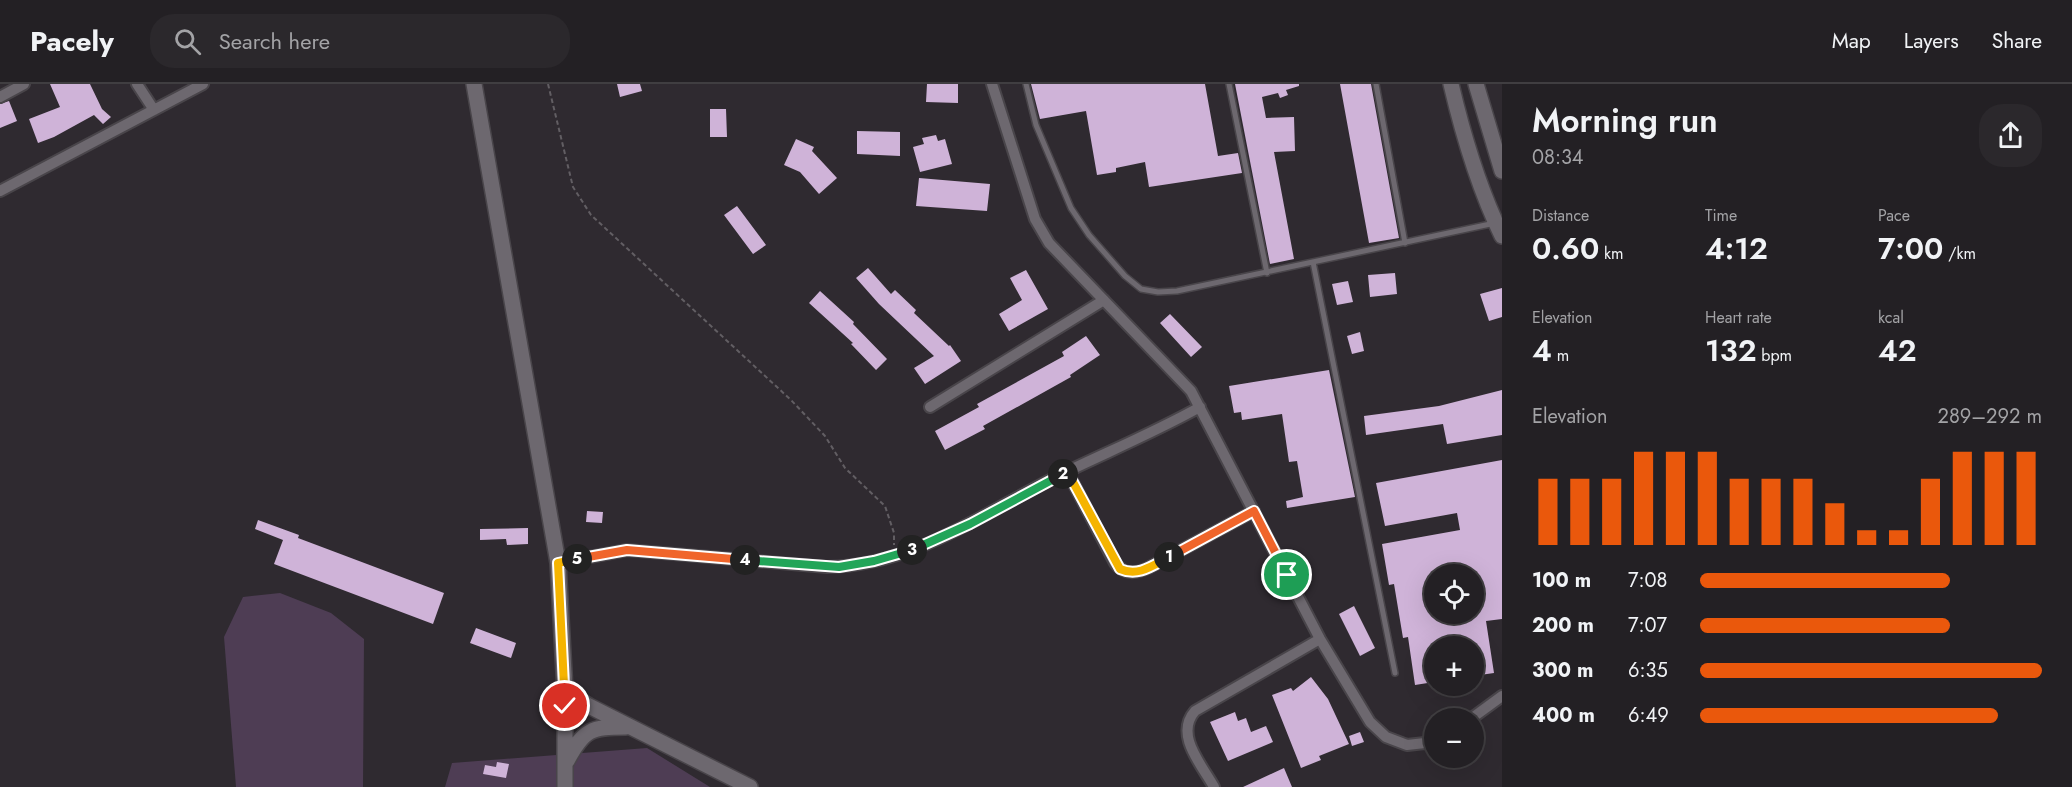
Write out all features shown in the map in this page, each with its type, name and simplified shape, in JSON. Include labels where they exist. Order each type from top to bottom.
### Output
[{"type":"street","points":[[0,97],[24,84]]},
{"type":"street","points":[[137,84],[154,110]]},
{"type":"street","points":[[0,191],[202,84]]},
{"type":"street","points":[[474,84],[558,563],[565,691],[565,787]]},
{"type":"street","points":[[992,84],[1035,219],[1049,243],[1191,391],[1320,639],[1370,722],[1386,737],[1407,745],[1424,743]]},
{"type":"street","points":[[1452,84],[1489,210],[1499,229]]},
{"type":"street","points":[[1476,84],[1502,171]]},
{"type":"street","points":[[930,407],[1104,300]]},
{"type":"street","points":[[558,563],[627,550],[839,567],[874,561],[945,537],[1067,471],[1115,450],[1200,407]]},
{"type":"street","points":[[1067,471],[1115,563],[1120,569],[1128,572],[1137,573],[1148,568],[1254,511]]},
{"type":"street","points":[[1214,787],[1187,739],[1188,719],[1195,711],[1320,639]]},
{"type":"street","points":[[565,691],[629,727],[750,787]]},
{"type":"street","points":[[1484,709],[1502,696]]},
{"type":"street","points":[[566,764],[574,746],[589,732],[598,728],[629,727]]},
{"type":"lane","points":[[1026,84],[1035,125],[1071,208],[1089,235],[1125,276],[1141,289],[1158,292],[1177,291],[1405,243],[1499,229]]},
{"type":"lane","points":[[1229,84],[1267,273]]},
{"type":"lane","points":[[1376,84],[1405,243]]},
{"type":"lane","points":[[1313,262],[1395,673]]},
{"type":"path","points":[[548,84],[573,187],[591,215],[791,400],[825,436],[845,468],[885,506],[894,533],[894,555]]},
{"type":"shaded area","points":[[280,593],[331,613],[364,639],[363,787],[236,787],[224,637],[243,597]]},
{"type":"shaded area","points":[[647,748],[710,787],[445,787],[452,763]]},
{"type":"building","points":[[50,84],[90,84],[102,109],[111,117],[103,124],[94,115],[38,143],[29,119],[60,107]]},
{"type":"building","points":[[617,84],[640,84],[642,91],[620,97]]},
{"type":"building","points":[[927,84],[958,84],[958,103],[926,102]]},
{"type":"building","points":[[1031,84],[1205,84],[1218,156],[1238,153],[1242,173],[1149,187],[1145,162],[1116,168],[1116,172],[1097,175],[1086,111],[1040,119]]},
{"type":"building","points":[[1235,84],[1299,84],[1299,86],[1286,90],[1288,95],[1280,98],[1278,93],[1262,97],[1266,118],[1294,117],[1295,151],[1274,152],[1294,259],[1270,264]]},
{"type":"building","points":[[1340,84],[1371,84],[1399,238],[1369,243]]},
{"type":"building","points":[[9,101],[17,121],[0,128],[0,104]]},
{"type":"building","points":[[710,109],[726,109],[727,137],[710,137]]},
{"type":"building","points":[[857,131],[900,132],[900,156],[857,154]]},
{"type":"building","points":[[936,135],[938,141],[945,139],[952,164],[920,172],[913,147],[924,144],[922,138]]},
{"type":"building","points":[[796,139],[814,147],[812,151],[837,178],[819,194],[800,172],[784,165]]},
{"type":"building","points":[[919,178],[990,184],[987,211],[916,206]]},
{"type":"building","points":[[737,206],[766,245],[753,254],[724,215]]},
{"type":"building","points":[[868,268],[891,294],[895,290],[916,310],[914,313],[950,345],[961,361],[925,384],[914,368],[934,356],[879,304],[856,278]]},
{"type":"building","points":[[1026,270],[1048,309],[1009,331],[999,314],[1022,300],[1010,278]]},
{"type":"building","points":[[1395,273],[1397,294],[1370,297],[1368,275]]},
{"type":"building","points":[[1348,281],[1353,302],[1337,305],[1332,284]]},
{"type":"building","points":[[1502,288],[1502,317],[1489,321],[1480,294]]},
{"type":"building","points":[[820,291],[854,322],[853,324],[887,359],[876,370],[851,344],[853,343],[809,303]]},
{"type":"building","points":[[1170,314],[1202,347],[1191,357],[1160,323]]},
{"type":"building","points":[[1360,332],[1364,351],[1352,354],[1347,336]]},
{"type":"building","points":[[1086,336],[1100,355],[1070,375],[1071,377],[983,426],[985,429],[945,450],[935,431],[979,407],[977,404],[1064,356],[1062,352]]},
{"type":"building","points":[[1329,370],[1355,497],[1287,508],[1286,501],[1303,497],[1297,461],[1289,462],[1282,414],[1242,420],[1241,412],[1234,413],[1229,386]]},
{"type":"building","points":[[1502,390],[1502,435],[1447,444],[1443,424],[1366,435],[1364,416],[1439,406]]},
{"type":"building","points":[[1502,460],[1502,619],[1486,621],[1494,673],[1484,674],[1484,636],[1424,636],[1424,684],[1415,685],[1408,637],[1403,638],[1394,584],[1389,585],[1382,544],[1460,530],[1457,513],[1385,526],[1376,483]]},
{"type":"building","points":[[587,511],[603,512],[602,523],[586,522]]},
{"type":"building","points":[[258,520],[299,535],[298,538],[444,593],[433,624],[274,564],[283,540],[255,529]]},
{"type":"building","points":[[528,528],[528,544],[507,545],[506,539],[480,540],[480,529]]},
{"type":"building","points":[[1354,606],[1375,648],[1360,656],[1339,614]]},
{"type":"building","points":[[476,628],[516,643],[511,658],[470,643]]},
{"type":"building","points":[[1311,677],[1328,699],[1349,744],[1319,756],[1321,760],[1301,768],[1272,695],[1291,688],[1293,691]]},
{"type":"building","points":[[1235,712],[1238,721],[1246,718],[1251,732],[1266,726],[1273,742],[1228,761],[1210,722]]},
{"type":"building","points":[[1360,732],[1364,742],[1352,746],[1349,736]]},
{"type":"building","points":[[497,762],[509,764],[506,778],[483,774],[485,765],[496,767]]},
{"type":"building","points":[[1284,768],[1292,787],[1243,787]]},
{"type":"route","points":[[565,706],[558,563],[627,550],[827,567],[854,566],[945,537],[1067,471],[1120,569],[1137,573],[1254,511],[1287,575]]}]
